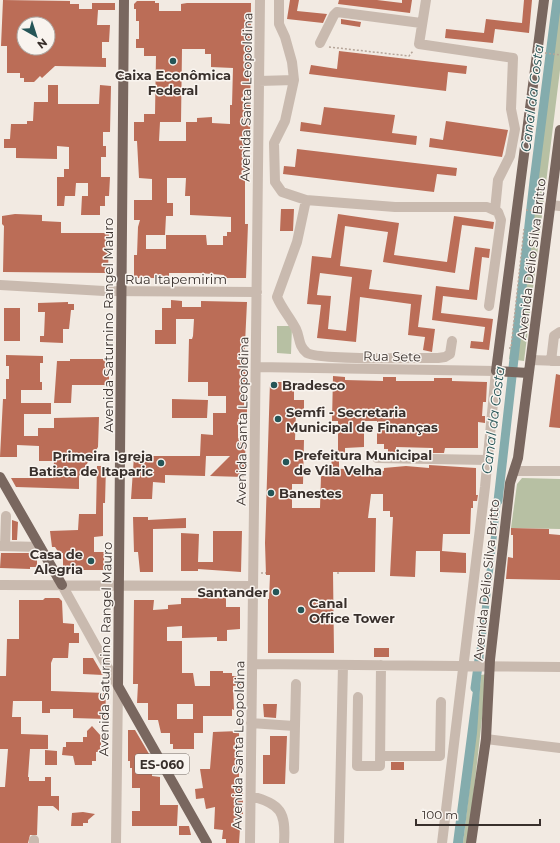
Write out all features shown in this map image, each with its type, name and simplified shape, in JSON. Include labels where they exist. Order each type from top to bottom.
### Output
[{"type":"main road","name":"Avenida Saturnino Rangel Mauro","points":[[118,686],[120,291],[124,0]]},
{"type":"main road","name":"Avenida Délio Silva Britto","points":[[501,371],[544,0]]},
{"type":"main road","name":"Avenida Délio Silva Britto","points":[[471,843],[486,739],[487,666],[510,483],[518,458],[524,373],[531,360],[555,205],[560,130]]},
{"type":"main road","name":"Rua Sete","points":[[501,371],[524,373]]},
{"type":"main road","name":"ES-060","points":[[0,477],[62,585]]},
{"type":"main road","name":"ES-060","points":[[118,686],[207,843]]},
{"type":"street","name":"Avenida Santa Leopoldina","points":[[250,843],[260,0]]},
{"type":"street","points":[[279,0],[279,24],[286,38],[292,62],[294,80],[285,121],[274,143],[275,182],[282,192],[306,200],[395,207],[487,207],[495,210],[501,217],[489,306]]},
{"type":"street","points":[[426,0],[421,23],[419,44],[513,58],[511,109],[515,129],[510,156],[498,180],[495,210]]},
{"type":"street","points":[[322,44],[337,12],[421,23]]},
{"type":"street","points":[[259,81],[294,80]]},
{"type":"street","points":[[306,200],[297,242],[277,297],[296,330],[300,346],[305,352],[311,356],[352,358],[438,358],[445,357],[450,354],[452,341]]},
{"type":"street","name":"Rua Itapemirim","points":[[0,285],[120,291],[257,292]]},
{"type":"street","points":[[531,360],[556,361],[554,336],[560,332]]},
{"type":"street","name":"Rua Sete","points":[[256,367],[501,371]]},
{"type":"street","name":"Avenida Délio Silva Britto","points":[[442,843],[467,666],[487,460],[501,371]]},
{"type":"street","points":[[377,458],[487,460]]},
{"type":"street","points":[[514,471],[560,471]]},
{"type":"street","points":[[15,503],[12,511],[3,516],[3,546],[40,547]]},
{"type":"street","points":[[0,585],[253,586]]},
{"type":"street","name":"ES-060","points":[[62,585],[118,686]]},
{"type":"street","points":[[252,664],[560,667]]},
{"type":"street","points":[[339,843],[343,665]]},
{"type":"street","points":[[358,698],[356,766],[380,766],[381,665]]},
{"type":"street","points":[[294,769],[296,684]]},
{"type":"street","name":"Avenida Saturnino Rangel Mauro","points":[[116,843],[118,686]]},
{"type":"street","points":[[380,756],[440,756],[441,702]]},
{"type":"street","points":[[252,723],[294,726]]},
{"type":"street","points":[[486,739],[560,748]]},
{"type":"street","points":[[251,796],[268,800],[279,810],[285,824],[284,843]]},
{"type":"path","points":[[322,44],[409,56],[419,44]]},
{"type":"path","points":[[548,53],[560,55]]},
{"type":"path","points":[[528,210],[534,211]]},
{"type":"green space","points":[[557,0],[560,0],[560,70],[524,361],[509,359]]},
{"type":"green space","points":[[277,326],[292,326],[291,354],[277,353]]},
{"type":"green space","points":[[522,478],[560,479],[560,529],[511,528],[517,484]]},
{"type":"green space","points":[[487,674],[468,843],[463,843],[476,733],[481,675]]},
{"type":"water","points":[[497,489],[502,490],[483,662],[475,662]]},
{"type":"water","points":[[475,675],[481,675],[477,733],[463,843],[453,843]]},
{"type":"building","points":[[3,0],[70,1],[70,4],[79,4],[79,9],[92,9],[92,3],[115,3],[115,10],[98,10],[97,25],[110,25],[109,42],[102,42],[102,58],[106,58],[106,67],[55,66],[42,78],[40,76],[34,82],[24,82],[24,78],[20,78],[20,73],[7,73],[7,46],[1,46]]},
{"type":"building","points":[[290,0],[299,0],[297,11],[327,14],[323,23],[287,19]]},
{"type":"building","points":[[339,0],[377,0],[402,3],[402,0],[412,0],[410,13],[338,4]]},
{"type":"building","points":[[524,0],[532,0],[529,33],[495,29],[493,43],[445,38],[446,29],[484,33],[486,19],[522,23]]},
{"type":"building","points":[[137,1],[155,1],[155,3],[159,3],[159,11],[181,11],[181,4],[187,3],[251,3],[250,141],[245,141],[245,224],[248,224],[246,278],[224,278],[224,275],[200,273],[169,273],[169,278],[134,278],[134,255],[137,255],[138,227],[140,220],[134,220],[134,200],[152,200],[152,179],[139,178],[137,141],[134,141],[134,122],[144,122],[144,114],[155,114],[156,56],[144,56],[144,48],[136,48],[136,39],[139,39],[139,21],[136,21],[136,9],[134,9],[134,4]],"holes":[[[182,49],[205,49],[205,54],[211,54],[211,67],[233,68],[230,124],[212,123],[212,117],[197,118],[197,122],[186,122],[186,141],[159,141],[160,122],[181,122]],[[167,178],[186,178],[185,196],[190,196],[190,215],[231,217],[231,232],[227,232],[227,236],[223,236],[223,245],[207,245],[206,235],[166,235],[166,249],[146,249],[146,235],[165,235],[166,216],[173,216],[173,203],[167,203]]]},
{"type":"building","points":[[341,19],[361,22],[360,27],[341,24]]},
{"type":"building","points":[[339,51],[467,66],[466,74],[448,72],[446,91],[309,74],[311,65],[337,69]]},
{"type":"building","points":[[48,85],[58,85],[58,104],[99,104],[100,85],[111,86],[110,132],[103,132],[103,146],[106,146],[106,157],[101,157],[101,177],[110,177],[109,196],[105,196],[105,206],[100,206],[100,215],[81,215],[82,196],[88,196],[88,183],[76,183],[75,196],[65,196],[64,206],[57,206],[57,177],[64,177],[64,169],[69,169],[69,147],[57,146],[57,159],[16,158],[16,148],[4,148],[4,139],[10,139],[11,124],[27,124],[27,121],[33,121],[34,102],[48,102]]},
{"type":"building","points":[[324,107],[395,115],[392,133],[417,136],[416,145],[300,131],[301,122],[321,125]]},
{"type":"building","points":[[446,121],[508,130],[502,157],[429,147],[430,138],[443,140]]},
{"type":"building","points":[[297,149],[457,168],[456,176],[437,174],[434,192],[283,174],[284,166],[295,167]]},
{"type":"building","points":[[281,209],[294,209],[293,231],[280,231]]},
{"type":"building","points":[[15,214],[42,215],[42,221],[61,222],[61,233],[109,233],[108,273],[3,272],[4,226],[2,224],[2,216]]},
{"type":"building","points":[[338,214],[399,223],[394,255],[447,262],[454,216],[494,222],[493,229],[462,225],[455,273],[383,262],[388,232],[345,226],[340,266],[372,270],[369,289],[422,295],[418,327],[435,329],[432,352],[423,350],[425,337],[408,335],[411,304],[360,297],[356,342],[317,338],[321,305],[307,304],[312,256],[331,258]],"holes":[[[320,273],[352,277],[346,331],[328,329],[331,296],[317,295]]]},
{"type":"building","points":[[475,247],[490,249],[489,258],[482,257],[477,300],[443,296],[441,313],[493,319],[489,350],[470,348],[471,341],[483,342],[485,327],[432,320],[436,286],[469,290]]},
{"type":"building","points":[[171,300],[182,301],[182,307],[201,307],[201,301],[247,302],[244,364],[246,364],[245,383],[242,383],[241,401],[244,401],[244,407],[247,407],[247,419],[238,419],[238,438],[246,438],[244,477],[210,476],[230,456],[206,456],[205,476],[165,475],[165,483],[153,482],[152,499],[131,499],[134,456],[200,456],[201,434],[213,435],[213,413],[226,413],[226,396],[208,396],[208,382],[188,382],[189,339],[192,339],[193,336],[194,319],[176,319],[176,344],[155,344],[155,330],[162,330],[162,308],[171,308]]},
{"type":"building","points":[[68,302],[68,304],[74,304],[74,310],[71,310],[69,329],[63,329],[63,343],[40,342],[40,336],[44,336],[45,312],[38,312],[38,303]]},
{"type":"building","points":[[4,308],[20,308],[20,341],[4,341]]},
{"type":"building","points":[[6,355],[43,356],[43,363],[40,363],[40,382],[42,382],[42,390],[21,390],[21,403],[51,403],[51,414],[24,414],[24,436],[38,436],[38,428],[54,428],[54,418],[99,417],[98,447],[79,476],[79,489],[16,487],[11,478],[53,478],[54,461],[39,461],[39,446],[17,445],[17,457],[0,457],[3,399],[6,399],[6,379],[9,379],[9,366],[6,366]]},
{"type":"building","points":[[70,359],[109,359],[109,385],[72,385],[71,403],[54,403],[57,361],[70,361]]},
{"type":"building","points":[[556,374],[560,375],[560,428],[549,427]]},
{"type":"building","points":[[333,376],[345,377],[345,380],[383,381],[383,377],[396,377],[396,381],[434,381],[434,378],[452,378],[452,381],[487,382],[486,402],[483,402],[482,416],[485,416],[485,423],[478,422],[478,448],[445,448],[444,453],[433,453],[433,448],[396,447],[396,452],[388,452],[388,449],[384,449],[384,444],[377,444],[377,421],[364,421],[364,447],[345,448],[345,457],[339,457],[339,469],[360,468],[384,471],[384,468],[406,466],[429,468],[429,465],[476,468],[476,495],[478,495],[477,501],[473,501],[473,508],[471,508],[470,534],[443,534],[442,551],[466,553],[466,573],[440,572],[440,551],[416,551],[415,577],[390,576],[393,517],[390,517],[390,511],[383,511],[383,494],[371,494],[368,518],[376,518],[375,572],[333,572],[334,653],[268,653],[268,599],[270,575],[266,575],[265,543],[270,382],[294,382],[294,400],[304,400],[304,413],[296,412],[295,440],[304,440],[303,484],[292,484],[292,508],[320,508],[321,476],[331,476],[332,450],[338,450],[338,421],[332,421]]},
{"type":"building","points":[[172,399],[208,400],[207,418],[172,418]]},
{"type":"building","points":[[97,466],[106,466],[105,503],[103,503],[103,536],[94,537],[94,552],[104,552],[104,570],[78,570],[78,566],[63,566],[63,553],[59,553],[55,547],[52,547],[50,531],[78,530],[79,514],[96,514]]},
{"type":"building","points":[[133,517],[148,517],[148,520],[186,518],[186,528],[153,529],[153,572],[140,572],[138,552],[134,552]]},
{"type":"building","points":[[12,520],[18,522],[17,540],[12,540]]},
{"type":"building","points":[[511,528],[549,529],[549,534],[560,535],[560,580],[506,579],[508,557],[513,558],[513,535],[511,535]]},
{"type":"building","points":[[213,531],[242,531],[241,572],[198,569],[198,571],[181,571],[181,533],[199,534],[198,562],[213,562]]},
{"type":"building","points":[[1,553],[31,553],[30,558],[37,558],[37,567],[30,567],[30,569],[0,568]]},
{"type":"building","points":[[45,598],[59,598],[62,601],[63,623],[74,624],[74,633],[79,633],[79,643],[69,643],[68,658],[53,658],[51,663],[51,691],[106,693],[105,719],[73,718],[73,709],[50,709],[50,713],[42,713],[42,701],[13,701],[12,717],[21,717],[21,734],[48,735],[48,749],[30,749],[28,777],[29,781],[45,781],[45,777],[51,777],[51,796],[59,796],[59,811],[53,806],[38,806],[37,835],[30,835],[28,843],[0,843],[0,787],[5,787],[8,749],[0,749],[0,676],[6,676],[7,639],[19,639],[19,600],[43,600]]},
{"type":"building","points":[[181,598],[226,598],[226,607],[240,607],[240,629],[227,630],[227,641],[217,641],[217,637],[182,638],[182,626],[167,627],[167,641],[182,641],[182,673],[193,673],[195,686],[210,686],[210,671],[223,671],[223,673],[232,673],[232,676],[241,676],[241,685],[233,686],[234,710],[232,709],[232,716],[203,716],[203,733],[194,733],[194,749],[173,749],[173,744],[170,744],[170,733],[161,733],[158,720],[148,720],[148,703],[137,703],[138,684],[133,684],[134,600],[154,600],[153,610],[168,609],[168,605],[181,604]],"holes":[[[177,704],[193,704],[193,719],[177,719]]]},
{"type":"building","points":[[374,648],[389,648],[389,657],[374,657]]},
{"type":"building","points":[[83,658],[93,658],[103,675],[83,674]]},
{"type":"building","points":[[263,704],[277,704],[276,718],[264,717]]},
{"type":"building","points":[[92,726],[101,736],[101,752],[96,752],[96,761],[92,761],[92,765],[75,765],[73,756],[62,755],[63,747],[66,747],[66,742],[83,742],[83,737],[87,737],[87,731]]},
{"type":"building","points":[[128,730],[135,730],[152,759],[152,776],[160,777],[160,805],[178,805],[177,826],[132,826],[132,811],[140,811],[140,788],[132,788],[132,768],[130,768],[130,761],[128,761]]},
{"type":"building","points":[[239,731],[239,788],[243,788],[243,814],[241,814],[239,843],[226,843],[226,839],[222,839],[223,830],[214,829],[215,807],[206,809],[204,798],[196,799],[195,789],[203,788],[200,769],[210,769],[213,732]]},
{"type":"building","points":[[270,736],[287,736],[285,784],[263,784],[263,755],[270,755]]},
{"type":"building","points":[[45,750],[57,751],[57,765],[45,765]]},
{"type":"building","points":[[391,762],[404,762],[404,770],[391,770]]},
{"type":"building","points":[[83,812],[95,814],[88,820],[88,823],[83,823],[83,826],[71,826],[72,813]]},
{"type":"building","points":[[179,826],[189,826],[191,835],[179,835]]},
{"type":"waterway","name":"Canal da Costa","points":[[498,501],[534,181],[557,0]]},
{"type":"waterway","name":"Canal da Costa","points":[[475,688],[479,659]]},
{"type":"place","name":"Caixa Econômica Federal","points":[[173,61]]},
{"type":"place","name":"Bradesco","points":[[274,385]]},
{"type":"place","name":"Semfi - Secretaria Municipal de Finanças","points":[[278,419]]},
{"type":"place","name":"Prefeitura Municipal de Vila Velha","points":[[286,462]]},
{"type":"place","name":"Primeira Igreja Batista de Itaparic","points":[[161,463]]},
{"type":"place","name":"Banestes","points":[[271,493]]},
{"type":"place","name":"Casa de Alegria","points":[[91,561]]},
{"type":"place","name":"Santander","points":[[276,592]]},
{"type":"place","name":"Canal Office Tower","points":[[301,610]]}]
